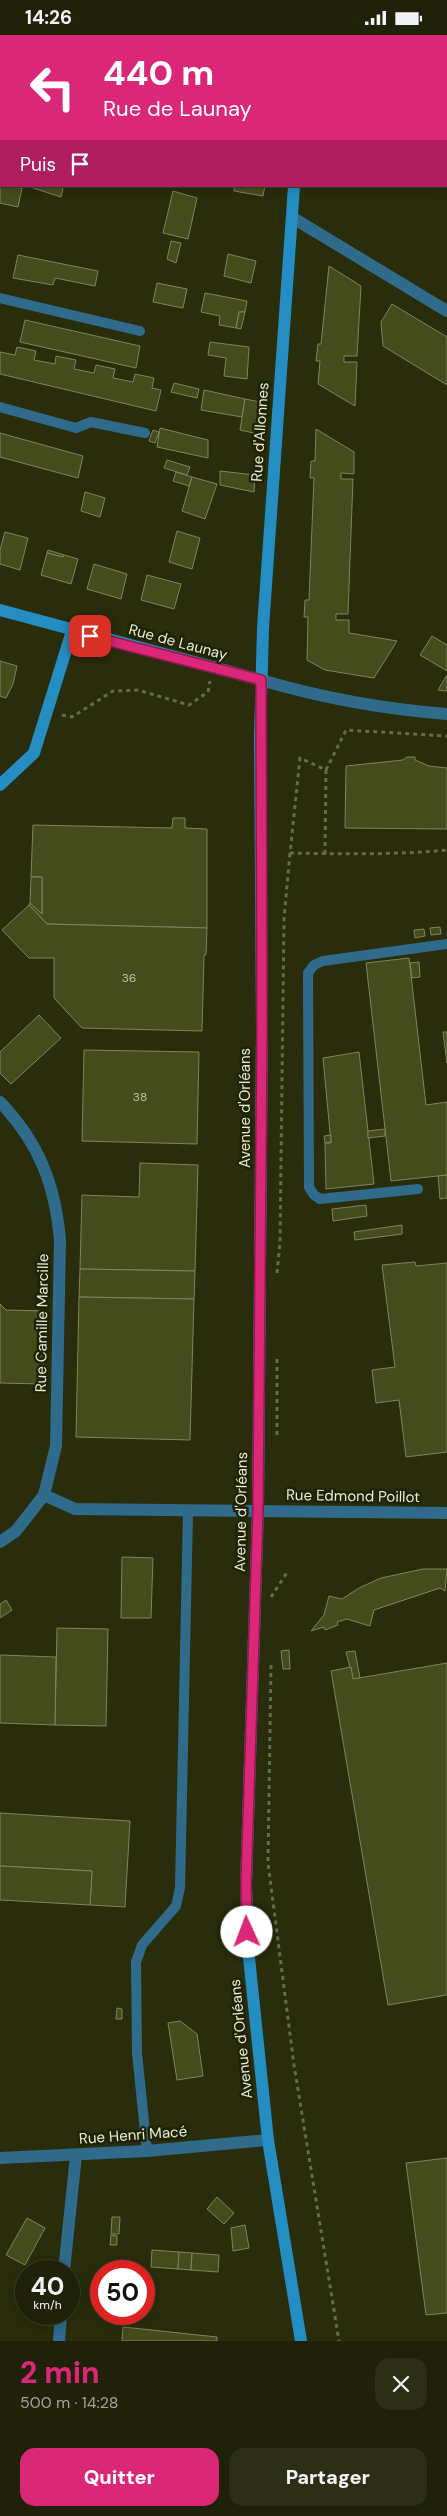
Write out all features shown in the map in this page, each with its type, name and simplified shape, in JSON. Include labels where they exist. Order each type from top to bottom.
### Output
[{"type":"main road","name":"Rue d'Allonnes","points":[[261,680],[267,562],[294,187]]},
{"type":"main road","name":"Rue de Launay","points":[[0,610],[212,669],[261,680]]},
{"type":"main road","points":[[0,785],[34,753],[72,631]]},
{"type":"main road","name":"Avenue d'Orléans","points":[[261,680],[262,1030],[258,1510],[246,1885],[248,1948],[268,2141],[301,2341]]},
{"type":"street","points":[[293,218],[447,311]]},
{"type":"street","points":[[261,680],[314,696],[364,705],[447,714]]},
{"type":"street","name":"Rue Camille Marcille","points":[[0,1102],[11,1113],[42,1159],[57,1207],[60,1240],[56,1446],[44,1495],[16,1531],[0,1542]]},
{"type":"street","name":"Rue Edmond Poillot","points":[[44,1495],[74,1509],[188,1512],[258,1510],[447,1513]]},
{"type":"street","name":"Rue Henri Macé","points":[[0,2158],[147,2151],[268,2141]]},
{"type":"street","points":[[65,2260],[76,2155]]},
{"type":"street","points":[[60,2341],[61,2325]]},
{"type":"lane","points":[[0,298],[140,331]]},
{"type":"lane","points":[[0,407],[76,428],[91,422],[145,433]]},
{"type":"lane","points":[[418,1189],[320,1199],[314,1195],[309,1187],[308,973],[314,965],[323,961],[447,944]]},
{"type":"lane","points":[[147,2151],[137,2053],[136,1962],[142,1945],[176,1906],[180,1888],[188,1512]]},
{"type":"path","points":[[47,712],[72,717],[113,691],[138,690],[190,705],[208,692],[212,669]]},
{"type":"path","points":[[325,854],[326,770],[346,730],[447,736]]},
{"type":"path","points":[[277,1275],[280,1242],[284,919],[300,758],[326,770]]},
{"type":"path","points":[[290,853],[409,853],[447,850]]},
{"type":"path","points":[[277,1351],[277,1438]]},
{"type":"path","points":[[268,1601],[288,1571]]},
{"type":"path","points":[[271,1663],[268,1863],[294,2065],[339,2341]]},
{"type":"building","points":[[0,187],[22,188],[18,207],[0,203]]},
{"type":"building","points":[[30,187],[60,187],[63,189],[61,197]]},
{"type":"building","points":[[235,187],[265,187],[263,196],[234,191]]},
{"type":"building","points":[[173,191],[197,198],[188,239],[163,233]]},
{"type":"building","points":[[171,241],[181,243],[176,263],[167,259]]},
{"type":"building","points":[[228,254],[256,261],[251,283],[224,276]]},
{"type":"building","points":[[18,255],[98,271],[95,286],[55,278],[53,285],[13,278]]},
{"type":"building","points":[[329,266],[361,286],[357,356],[344,356],[344,362],[357,362],[355,406],[318,384],[320,361],[316,361],[318,344],[321,344]]},
{"type":"building","points":[[157,283],[187,289],[183,308],[153,302]]},
{"type":"building","points":[[205,293],[247,301],[245,312],[239,312],[236,328],[219,325],[220,316],[201,312]]},
{"type":"building","points":[[392,304],[447,337],[447,385],[383,346],[381,322]]},
{"type":"building","points":[[239,312],[245,312],[241,329],[236,328]]},
{"type":"building","points":[[25,320],[140,346],[136,368],[20,342]]},
{"type":"building","points":[[210,342],[249,347],[247,379],[224,376],[226,358],[208,355]]},
{"type":"building","points":[[17,347],[36,351],[34,360],[55,364],[56,356],[76,360],[74,369],[94,373],[96,365],[115,369],[113,378],[133,382],[135,374],[154,378],[152,388],[161,390],[156,411],[0,374],[0,352],[15,355]]},
{"type":"building","points":[[174,383],[199,389],[197,398],[171,392]]},
{"type":"building","points":[[204,390],[245,399],[242,417],[201,410]]},
{"type":"building","points":[[245,399],[260,402],[258,434],[240,430]]},
{"type":"building","points":[[160,428],[208,440],[208,458],[157,447]]},
{"type":"building","points":[[316,429],[354,452],[354,474],[341,473],[341,479],[353,479],[348,614],[336,614],[336,620],[349,620],[349,633],[397,641],[374,678],[325,670],[307,660],[308,617],[304,617],[305,600],[309,600],[314,478],[310,478],[311,461],[315,461]]},
{"type":"building","points":[[153,430],[159,432],[155,443],[149,441]]},
{"type":"building","points":[[0,433],[83,456],[78,478],[0,457]]},
{"type":"building","points":[[167,460],[190,467],[187,475],[164,468]]},
{"type":"building","points":[[220,471],[255,475],[254,492],[220,485]]},
{"type":"building","points":[[176,472],[192,477],[189,486],[173,481]]},
{"type":"building","points":[[192,477],[217,484],[205,519],[182,511]]},
{"type":"building","points":[[85,492],[105,498],[100,517],[81,511]]},
{"type":"building","points":[[177,531],[200,538],[192,569],[169,562]]},
{"type":"building","points":[[5,532],[28,538],[20,570],[0,564],[0,550]]},
{"type":"building","points":[[48,550],[64,555],[63,557],[47,553]]},
{"type":"building","points":[[47,553],[78,559],[71,584],[41,575]]},
{"type":"building","points":[[94,564],[127,574],[121,599],[87,589]]},
{"type":"building","points":[[147,575],[181,584],[174,609],[141,600]]},
{"type":"building","points":[[432,636],[447,645],[447,671],[420,655]]},
{"type":"building","points":[[0,661],[17,666],[13,684],[6,698],[0,696]]},
{"type":"building","points":[[447,675],[447,691],[438,690]]},
{"type":"building","points":[[407,757],[415,757],[415,760],[429,766],[447,768],[447,829],[345,828],[346,766],[403,760]]},
{"type":"building","points":[[173,818],[185,818],[185,828],[207,829],[207,928],[47,924],[29,905],[30,903],[42,914],[42,877],[31,877],[33,825],[172,828]]},
{"type":"building","points":[[31,877],[42,877],[42,914],[30,903]]},
{"type":"building","points":[[29,905],[47,924],[207,928],[206,955],[204,955],[202,1031],[82,1028],[54,998],[54,958],[29,958],[2,930]]},
{"type":"building","points":[[440,927],[441,934],[431,935],[430,928]]},
{"type":"building","points":[[424,929],[425,936],[415,938],[414,930]]},
{"type":"building","points":[[409,958],[426,1105],[447,1102],[447,1175],[391,1181],[366,963]]},
{"type":"building","points":[[419,962],[420,977],[412,978],[410,963]]},
{"type":"building","points":[[39,1015],[61,1038],[11,1084],[0,1073],[0,1052]]},
{"type":"building","points":[[443,1032],[447,1032],[447,1063]]},
{"type":"building","points":[[84,1050],[199,1052],[197,1144],[82,1141]]},
{"type":"building","points":[[359,1052],[374,1184],[326,1189],[325,1143],[331,1143],[323,1058]]},
{"type":"building","points":[[385,1129],[385,1136],[368,1138],[368,1131]]},
{"type":"building","points":[[331,1135],[331,1142],[325,1143],[324,1136]]},
{"type":"building","points":[[140,1163],[198,1165],[195,1271],[80,1269],[82,1195],[139,1197]]},
{"type":"building","points":[[447,1175],[447,1198],[440,1199],[438,1176]]},
{"type":"building","points":[[366,1205],[367,1216],[333,1221],[332,1209]]},
{"type":"building","points":[[402,1225],[402,1234],[355,1240],[354,1232]]},
{"type":"building","points":[[415,1262],[416,1266],[447,1263],[447,1452],[406,1457],[399,1400],[376,1403],[372,1370],[395,1367],[382,1265]]},
{"type":"building","points":[[80,1269],[195,1271],[194,1299],[79,1297]]},
{"type":"building","points":[[79,1297],[194,1299],[190,1440],[76,1437]]},
{"type":"building","points":[[0,1304],[6,1310],[45,1311],[43,1384],[0,1383]]},
{"type":"building","points":[[122,1557],[153,1558],[151,1618],[121,1618]]},
{"type":"building","points":[[423,1569],[447,1569],[445,1591],[440,1588],[374,1610],[370,1626],[347,1619],[337,1622],[338,1625],[325,1630],[324,1627],[311,1631],[324,1615],[329,1596],[342,1599],[359,1588],[381,1578]]},
{"type":"building","points":[[6,1600],[12,1610],[0,1618],[0,1604]]},
{"type":"building","points":[[57,1628],[108,1629],[106,1726],[55,1725]]},
{"type":"building","points":[[289,1650],[290,1669],[283,1669],[281,1651]]},
{"type":"building","points":[[355,1651],[360,1678],[353,1679],[346,1652]]},
{"type":"building","points":[[0,1655],[56,1657],[55,1725],[0,1723]]},
{"type":"building","points":[[447,1663],[447,1995],[388,2005],[331,1671],[351,1667],[353,1679]]},
{"type":"building","points":[[0,1813],[130,1821],[125,1907],[90,1905],[92,1871],[0,1866]]},
{"type":"building","points":[[0,1866],[92,1871],[90,1905],[0,1900]]},
{"type":"building","points":[[117,2008],[122,2009],[122,2019],[116,2019]]},
{"type":"building","points":[[180,2021],[197,2034],[203,2076],[177,2080],[168,2023]]},
{"type":"building","points":[[447,2158],[447,2313],[426,2315],[406,2163]]},
{"type":"building","points":[[217,2197],[234,2213],[224,2224],[207,2209]]},
{"type":"building","points":[[112,2217],[120,2217],[119,2234],[111,2234]]},
{"type":"building","points":[[27,2218],[45,2228],[28,2260],[16,2260],[6,2255]]},
{"type":"building","points":[[245,2225],[249,2248],[233,2251],[231,2228]]},
{"type":"building","points":[[111,2235],[117,2236],[117,2245],[110,2245]]},
{"type":"building","points":[[152,2250],[179,2252],[178,2269],[155,2267],[155,2260],[151,2260]]},
{"type":"building","points":[[179,2252],[192,2253],[191,2270],[178,2269]]},
{"type":"building","points":[[192,2253],[219,2255],[218,2272],[191,2270]]},
{"type":"building","points":[[123,2327],[217,2337],[217,2341],[122,2341]]},
{"type":"route","points":[[90,636],[212,669],[261,680],[262,1030],[258,1510],[246,1885],[247,1932]]}]
